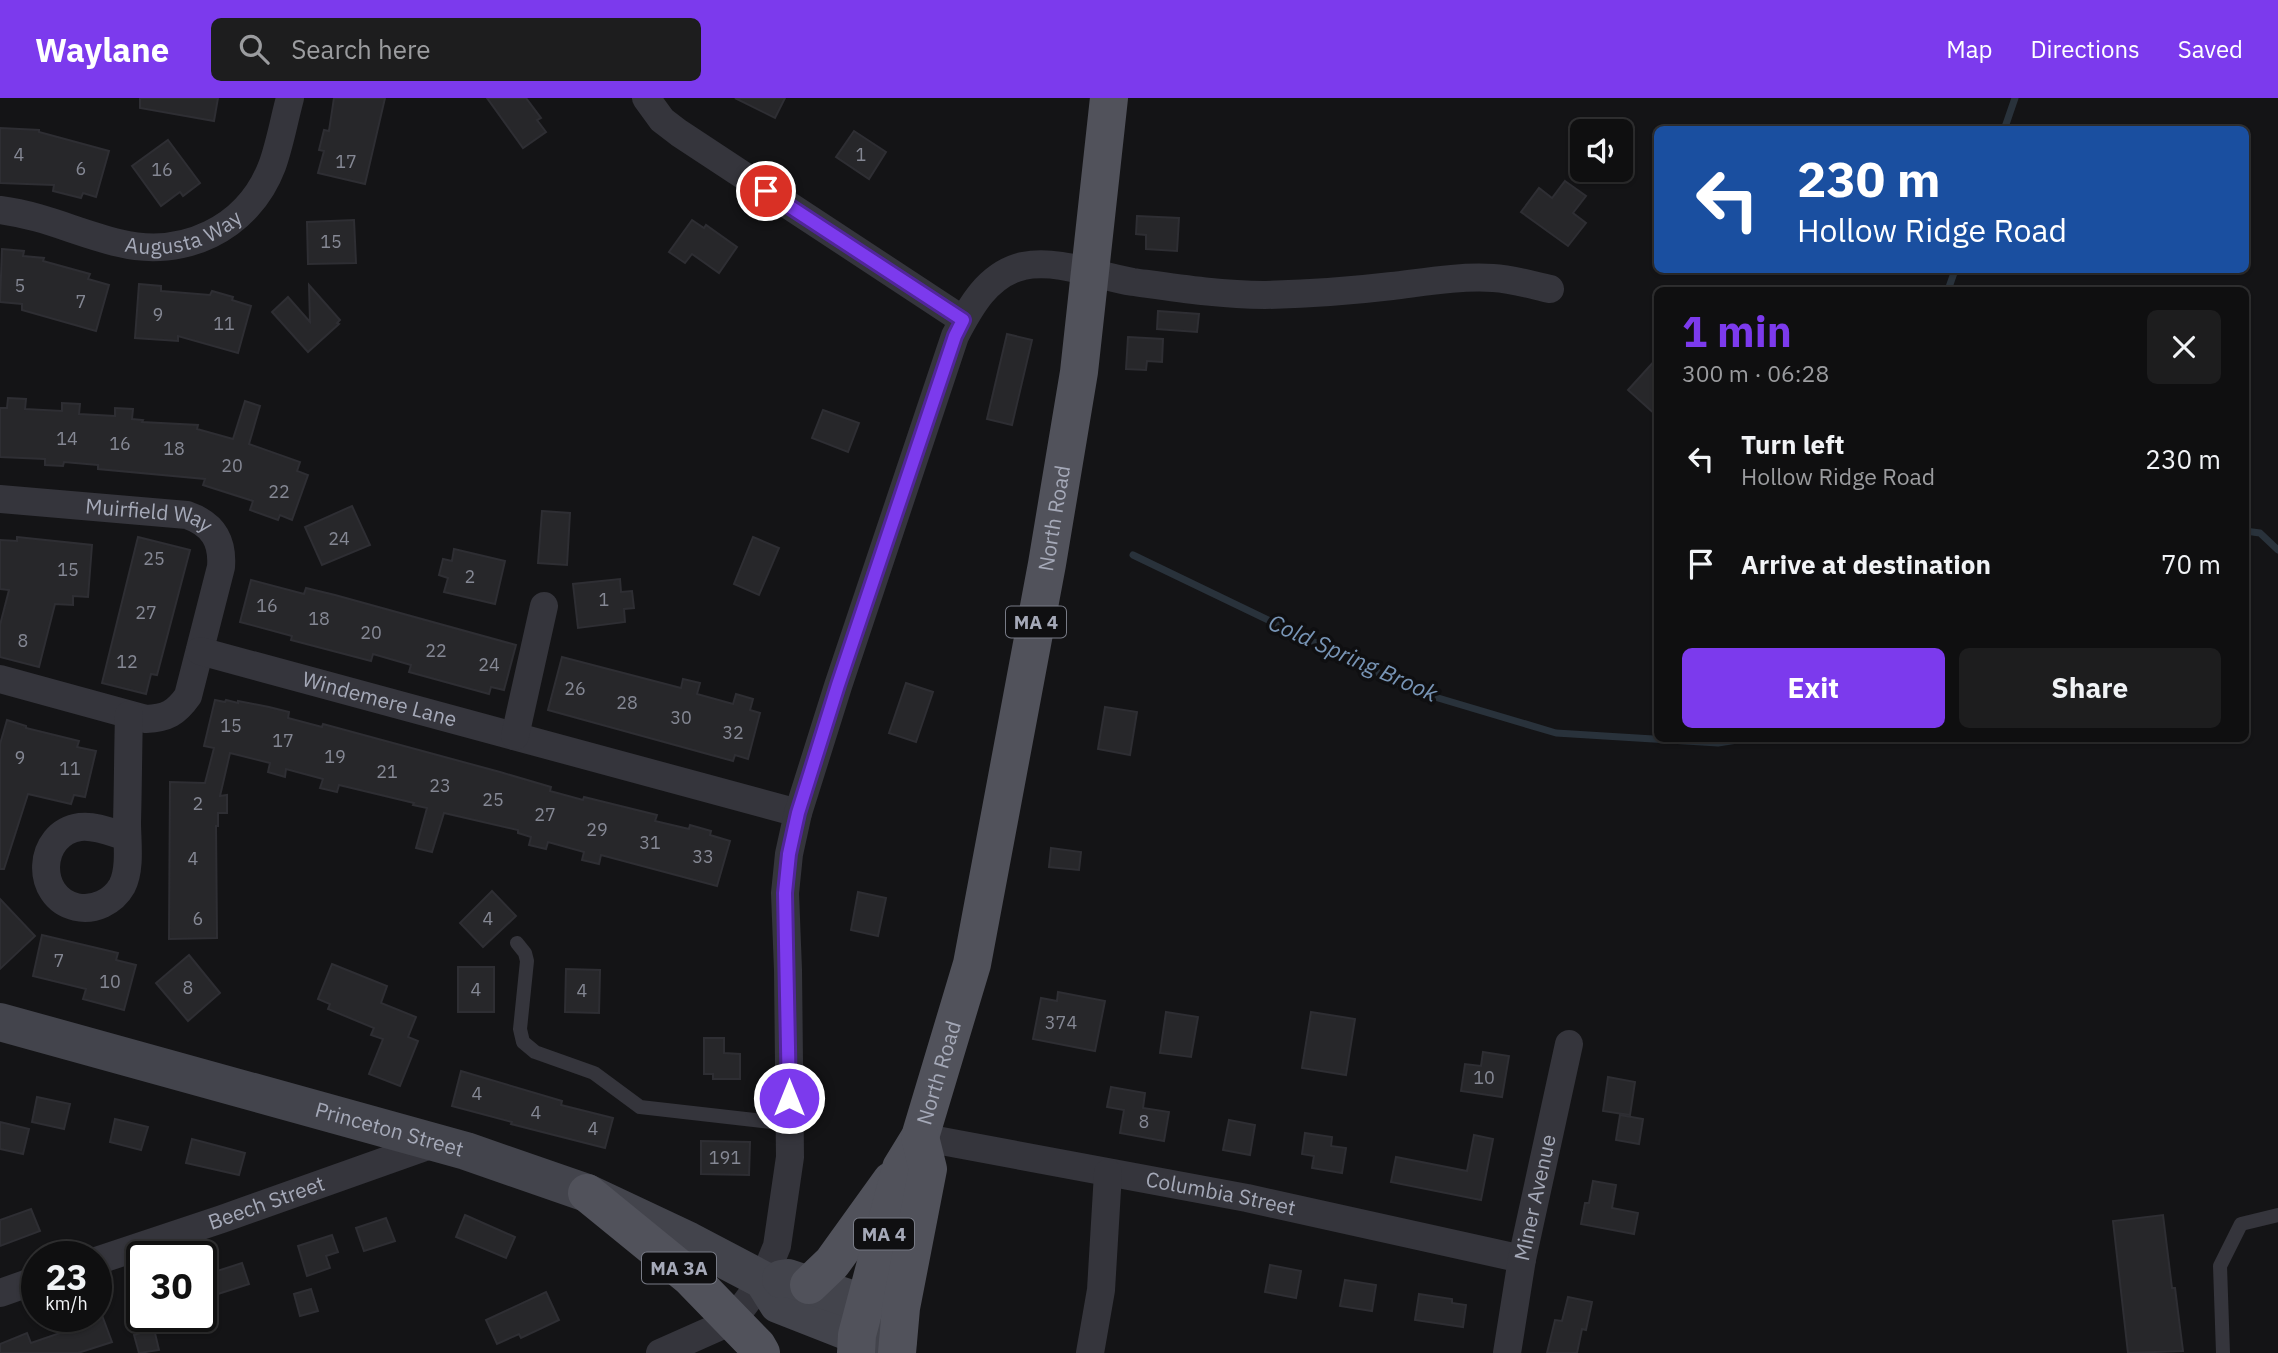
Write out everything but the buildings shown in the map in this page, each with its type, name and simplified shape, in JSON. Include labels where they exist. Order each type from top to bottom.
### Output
[{"type":"main road","name":"North Road","points":[[879,1332],[928,1169],[910,1153],[972,964],[1052,536],[1079,372],[1109,98]]},
{"type":"main road","name":"Princeton Street","points":[[0,1022],[466,1151],[587,1193],[689,1241],[763,1280],[778,1304],[879,1332]]},
{"type":"main road","points":[[809,1285],[832,1263],[910,1153]]},
{"type":"main road","name":"MA 3A","points":[[587,1193],[690,1277],[761,1353]]},
{"type":"main road","name":"Princeton Street","points":[[763,1280],[788,1278],[809,1285],[879,1332]]},
{"type":"street","name":"Augusta Way","points":[[0,210],[45,218],[119,243],[148,248],[177,247],[202,239],[225,226],[260,189],[272,166],[290,98]]},
{"type":"street","points":[[646,98],[662,120],[679,133],[963,320]]},
{"type":"street","points":[[660,1353],[732,1321],[763,1280],[777,1246],[790,1157],[785,893],[789,854],[798,813],[838,685],[955,336],[986,286],[1004,273],[1041,264],[1220,294],[1353,290],[1431,280],[1493,278],[1550,289]]},
{"type":"street","name":"Muirfield Way","points":[[0,499],[187,516],[210,527],[218,538],[222,552],[221,568],[200,651]]},
{"type":"street","points":[[515,736],[544,606]]},
{"type":"street","points":[[0,679],[129,715],[146,719],[163,718],[178,710],[188,696],[200,651]]},
{"type":"street","name":"Windemere Lane","points":[[200,651],[798,813]]},
{"type":"street","points":[[127,837],[129,715]]},
{"type":"street","name":"Miner Avenue","points":[[1507,1353],[1522,1259],[1569,1044]]},
{"type":"street","name":"Beech Street","points":[[112,1256],[436,1143]]},
{"type":"street","name":"Columbia Street","points":[[910,1153],[1108,1173],[1247,1198],[1522,1259]]},
{"type":"street","points":[[1090,1353],[1101,1290],[1108,1173]]},
{"type":"street","points":[[0,1293],[21,1286]]},
{"type":"lane","points":[[517,943],[525,953],[527,961],[520,1029],[523,1042],[535,1052],[594,1073],[640,1107],[789,1124]]},
{"type":"lane","points":[[2223,1353],[2220,1266],[2241,1224],[2278,1215]]},
{"type":"waterway","points":[[2005,126],[2015,98]]},
{"type":"waterway","points":[[1949,287],[1954,273]]},
{"type":"waterway","name":"Cold Spring Brook","points":[[2249,532],[2260,533],[2278,550]]},
{"type":"waterway","name":"Cold Spring Brook","points":[[1133,555],[1418,692],[1556,733],[1654,739]]},
{"type":"waterway","name":"Cold Spring Brook","points":[[1702,742],[1724,742]]},
{"type":"route","points":[[766,191],[963,320],[955,336],[838,685],[793,834],[785,893],[789,1098]]}]
